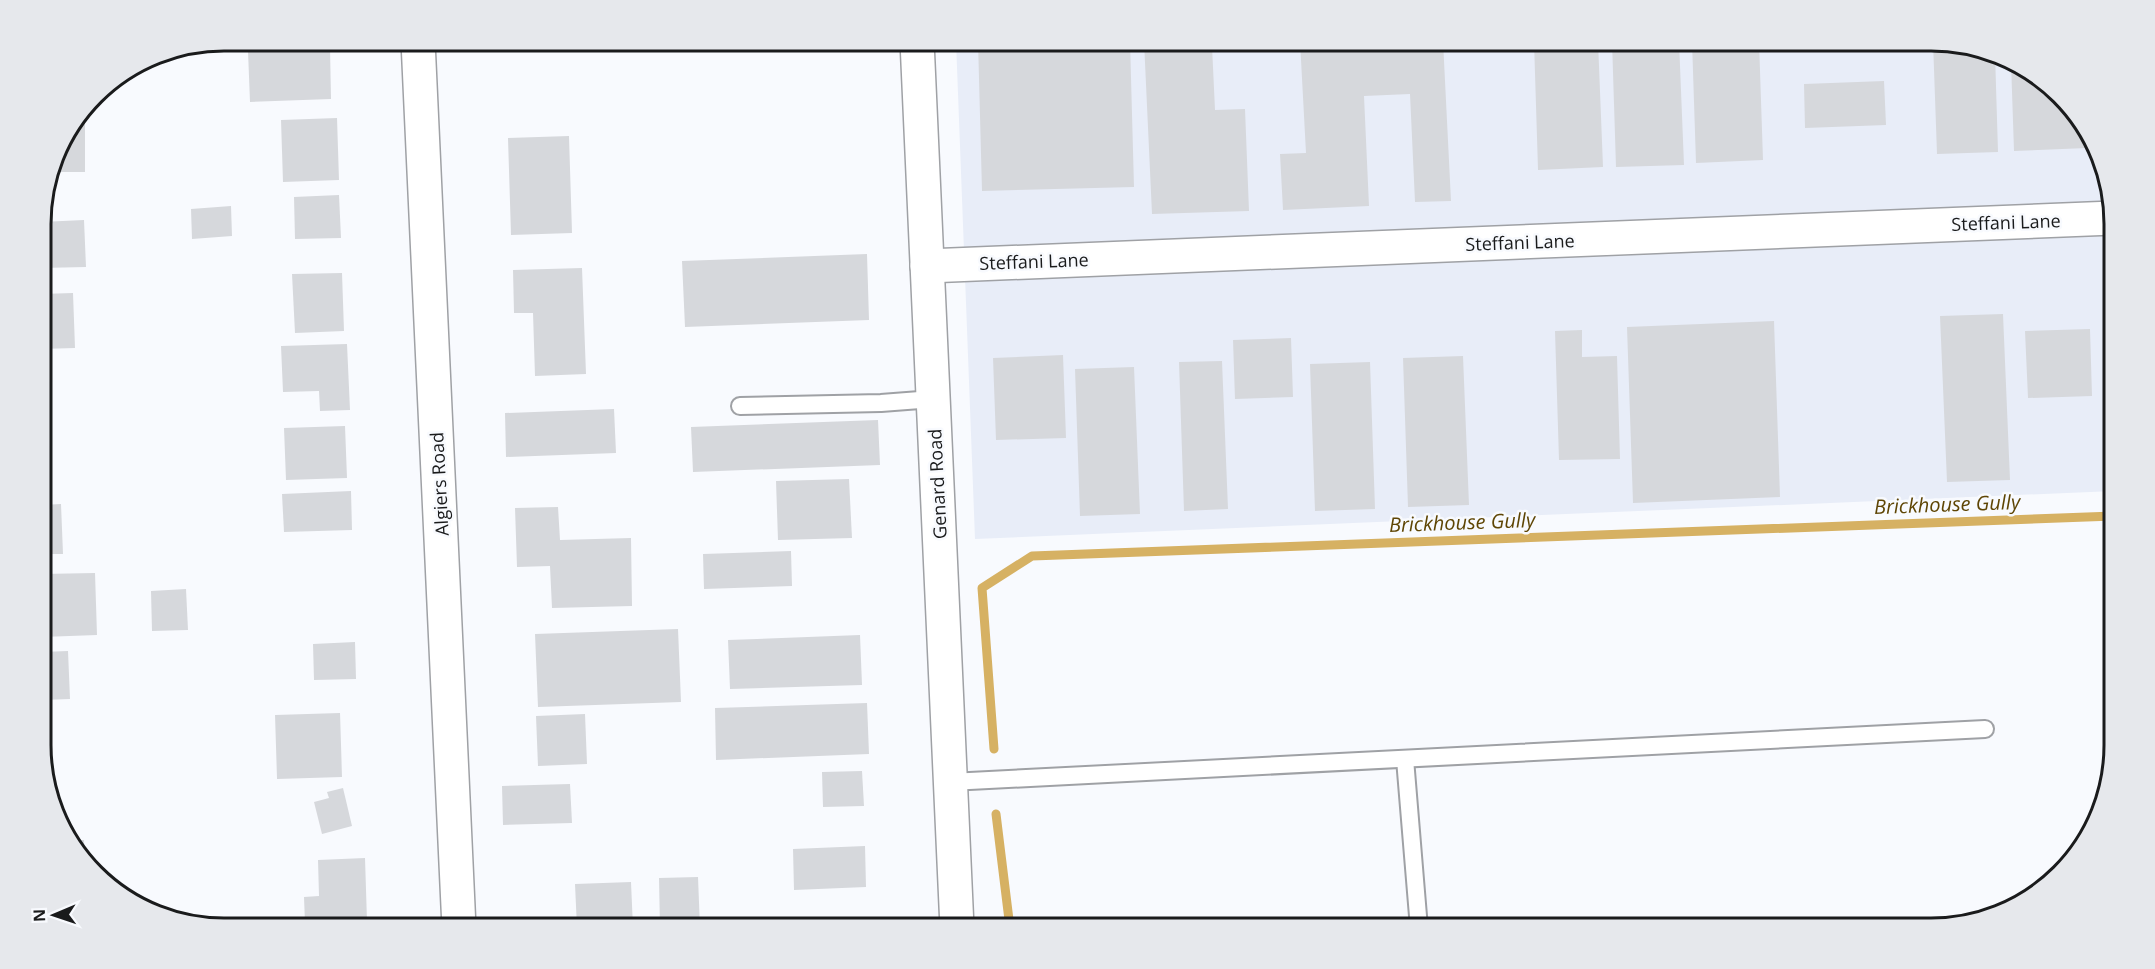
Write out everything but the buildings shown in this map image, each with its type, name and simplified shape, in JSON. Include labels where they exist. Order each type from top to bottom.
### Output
[{"type":"street","name":"Algiers Road","points":[[419,51],[459,918]]},
{"type":"street","name":"Genard Road","points":[[917,51],[957,918]]},
{"type":"street","name":"Steffani Lane","points":[[927,266],[2104,218]]},
{"type":"lane","points":[[741,406],[881,403],[933,399]]},
{"type":"lane","points":[[950,782],[1985,729]]},
{"type":"lane","points":[[1405,759],[1418,918]]},
{"type":"shaded area","points":[[956,51],[1953,52],[1997,64],[2036,87],[2068,119],[2091,158],[2103,202],[2104,224],[2104,491],[975,539]]},
{"type":"waterway","name":"Brickhouse Gully","points":[[994,749],[982,588],[1032,556],[2104,516]]},
{"type":"waterway","name":"Brickhouse Gully","points":[[996,814],[1009,918]]}]
